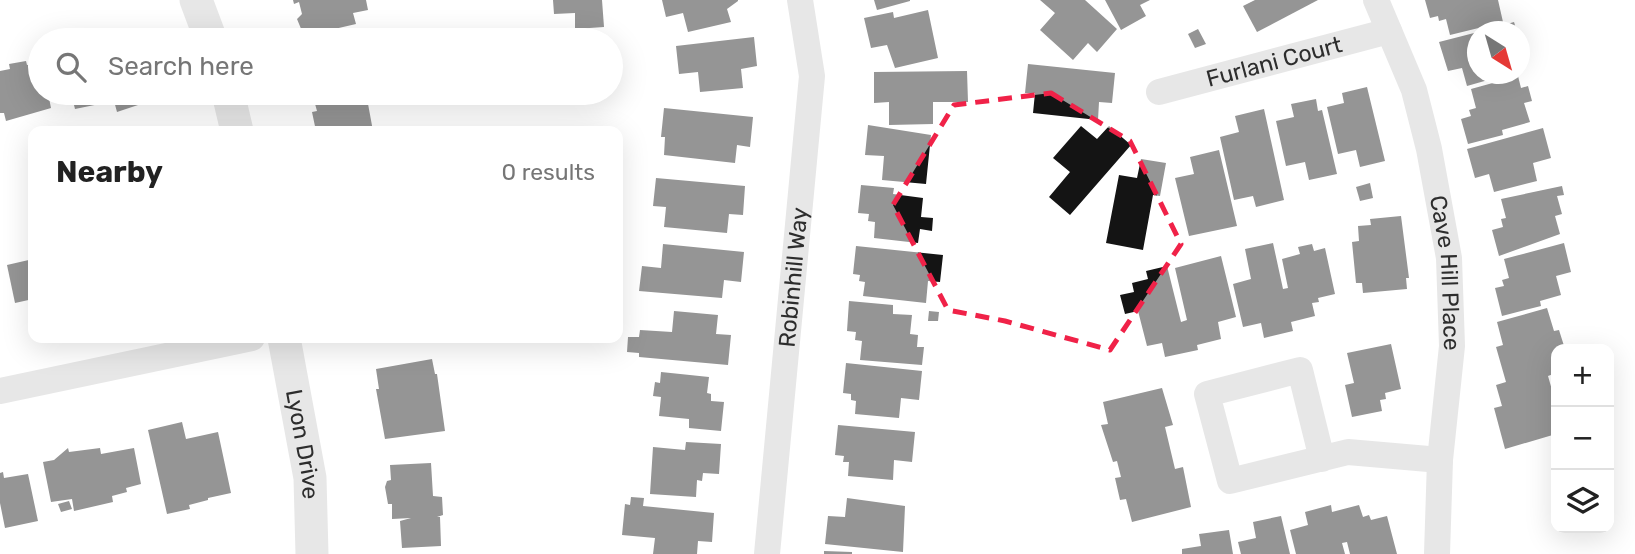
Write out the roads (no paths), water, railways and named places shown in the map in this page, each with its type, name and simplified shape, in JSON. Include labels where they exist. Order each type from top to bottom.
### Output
[{"type":"street","points":[[196,0],[206,28]]},
{"type":"street","name":"Robinhill Way","points":[[767,554],[812,76],[800,0]]},
{"type":"street","name":"Cave Hill Place","points":[[1376,0],[1414,90],[1426,137],[1449,258],[1452,346],[1440,460],[1437,554]]},
{"type":"street","name":"Furlani Court","points":[[1159,92],[1389,31]]},
{"type":"street","points":[[231,105],[236,126]]},
{"type":"street","points":[[0,391],[228,343]]},
{"type":"street","name":"Lyon Drive","points":[[285,343],[310,478],[312,554]]},
{"type":"street","points":[[1322,459],[1300,370],[1207,394],[1230,481],[1322,459],[1348,452],[1440,460]]}]
